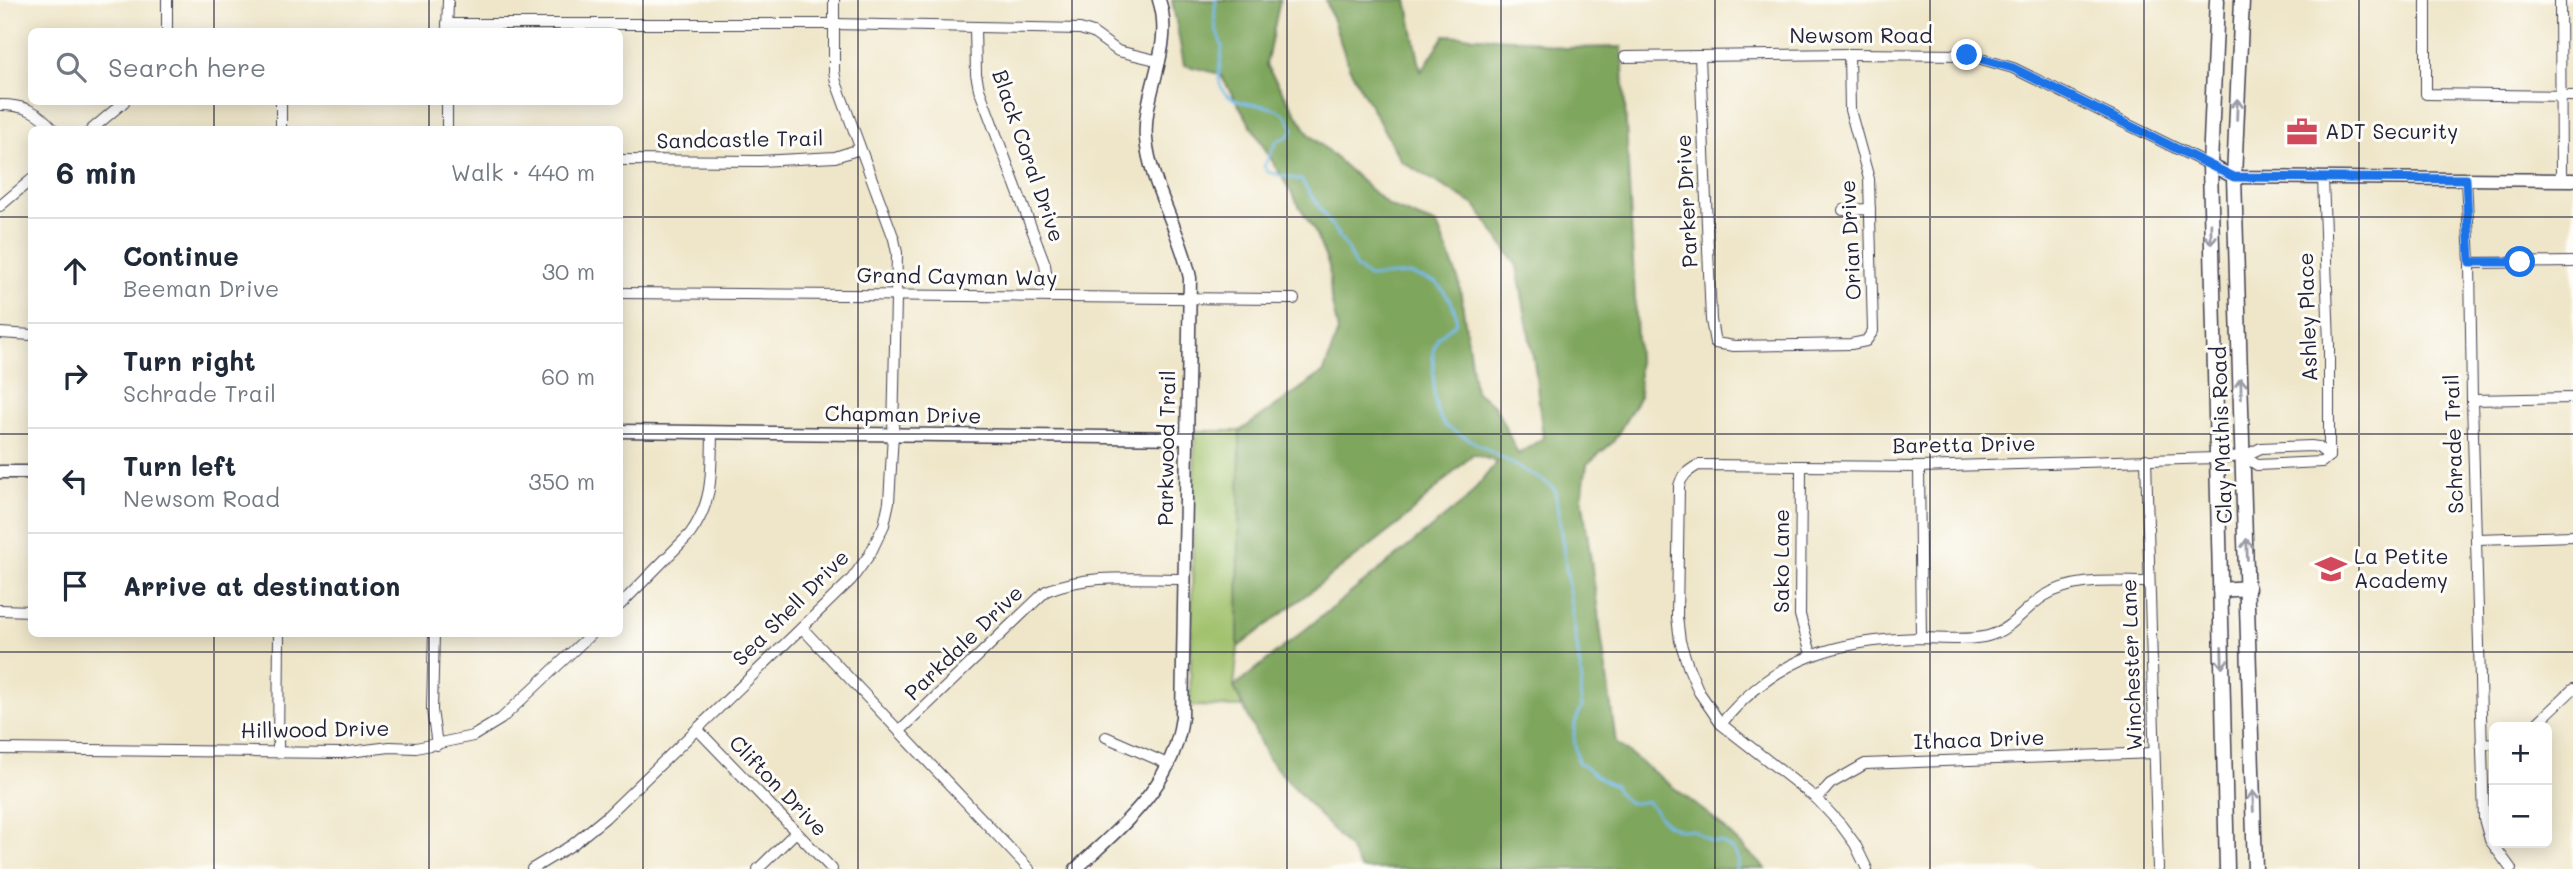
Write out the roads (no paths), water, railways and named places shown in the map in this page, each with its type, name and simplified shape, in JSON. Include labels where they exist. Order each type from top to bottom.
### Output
[{"type":"main road","name":"Clay Mathis Road","points":[[2217,0],[2210,165],[2227,869]]},
{"type":"main road","name":"Clay Mathis Road","points":[[2242,0],[2234,177],[2255,869]]},
{"type":"main road","points":[[2220,590],[2248,588]]},
{"type":"street","points":[[167,0],[167,28]]},
{"type":"street","points":[[448,0],[447,28],[834,24],[1087,30],[1118,51],[1160,61]]},
{"type":"street","name":"Sea Shell Drive","points":[[532,869],[572,845],[604,818],[802,628],[851,580],[870,554],[884,525],[889,502],[894,434],[897,253],[836,82],[834,0]]},
{"type":"street","name":"Parkwood Trail","points":[[1076,869],[1142,805],[1157,786],[1170,765],[1182,717],[1191,278],[1186,257],[1152,167],[1146,140],[1146,118],[1160,61],[1163,20],[1158,0]]},
{"type":"street","points":[[2426,0],[2426,94],[2573,96]]},
{"type":"street","points":[[2560,0],[2560,96],[2567,180]]},
{"type":"street","name":"Black Coral Drive","points":[[975,27],[979,89],[1045,264],[1049,297]]},
{"type":"street","name":"Orian Drive","points":[[1849,54],[1850,110],[1870,179],[1874,318],[1872,331],[1866,341]]},
{"type":"street","name":"Newsom Road","points":[[1625,57],[1967,55],[2013,68],[2234,177],[2567,180]]},
{"type":"street","name":"Parker Drive","points":[[1700,56],[1711,320],[1715,343],[1734,346],[1851,344],[1866,341]]},
{"type":"street","points":[[0,105],[19,105],[35,111],[50,126]]},
{"type":"street","points":[[96,126],[120,105]]},
{"type":"street","points":[[281,105],[281,126]]},
{"type":"street","points":[[447,105],[447,126]]},
{"type":"street","name":"Sandcastle Trail","points":[[623,160],[760,161],[835,157],[860,149]]},
{"type":"street","name":"Ashley Place","points":[[2323,177],[2329,456]]},
{"type":"street","name":"Schrade Trail","points":[[2466,179],[2481,744],[2486,830],[2495,849],[2511,869]]},
{"type":"street","points":[[0,206],[28,182]]},
{"type":"street","points":[[1843,210],[1870,209]]},
{"type":"street","points":[[2470,262],[2573,262]]},
{"type":"street","name":"Grand Cayman Way","points":[[623,293],[1294,299]]},
{"type":"street","points":[[0,333],[28,335]]},
{"type":"street","points":[[2472,400],[2573,398]]},
{"type":"street","name":"Chapman Drive","points":[[623,431],[1186,438]]},
{"type":"street","points":[[623,602],[700,521],[710,486],[712,432]]},
{"type":"street","name":"Baretta Drive","points":[[1721,723],[1699,692],[1688,666],[1680,641],[1677,617],[1679,486],[1687,472],[1698,465],[1919,467],[2216,458],[2244,456],[2261,447],[2318,447],[2329,456],[2322,462],[2257,465],[2244,456]]},
{"type":"street","points":[[2288,447],[2290,463]]},
{"type":"street","name":"Winchester Lane","points":[[2146,459],[2158,869]]},
{"type":"street","name":"Sako Lane","points":[[1801,466],[1800,615],[1811,654]]},
{"type":"street","points":[[1919,467],[1921,638]]},
{"type":"street","points":[[0,472],[28,472]]},
{"type":"street","points":[[2476,539],[2573,536]]},
{"type":"street","name":"Parkdale Drive","points":[[900,732],[1046,592],[1072,582],[1094,579],[1184,579]]},
{"type":"street","points":[[1867,869],[1841,825],[1817,799],[1721,723],[1740,701],[1759,685],[1811,654],[1834,647],[1883,639],[1987,636],[2003,629],[2042,597],[2057,589],[2079,583],[2148,582]]},
{"type":"street","points":[[0,610],[28,611]]},
{"type":"street","points":[[802,628],[1029,869]]},
{"type":"street","points":[[278,752],[279,637]]},
{"type":"street","points":[[434,637],[432,710],[437,744]]},
{"type":"street","name":"Hillwood Drive","points":[[0,749],[341,753],[437,744],[472,736],[501,719],[588,637]]},
{"type":"street","points":[[2538,722],[2573,689]]},
{"type":"street","name":"Clifton Drive","points":[[696,729],[832,869]]},
{"type":"street","points":[[1106,737],[1170,765]]},
{"type":"street","points":[[2481,744],[2489,743]]},
{"type":"street","name":"Ithaca Drive","points":[[1817,799],[1830,784],[1865,764],[2154,753]]},
{"type":"street","points":[[758,869],[796,832]]},
{"type":"waterway","points":[[1216,0],[1215,24],[1222,47],[1219,79],[1223,91],[1242,102],[1278,110],[1287,117],[1293,129],[1289,136],[1277,141],[1264,166],[1267,172],[1301,180],[1346,247],[1356,268],[1369,277],[1410,274],[1437,283],[1451,301],[1456,314],[1456,323],[1438,337],[1433,351],[1437,412],[1445,426],[1555,490],[1582,682],[1582,708],[1574,734],[1578,762],[1615,786],[1627,802],[1647,801],[1666,824],[1680,830],[1692,830],[1733,850],[1739,860],[1736,869]]},
{"type":"place","name":"ADT Security","points":[[2302,132]]},
{"type":"place","name":"La Petite Academy","points":[[2331,569]]}]
